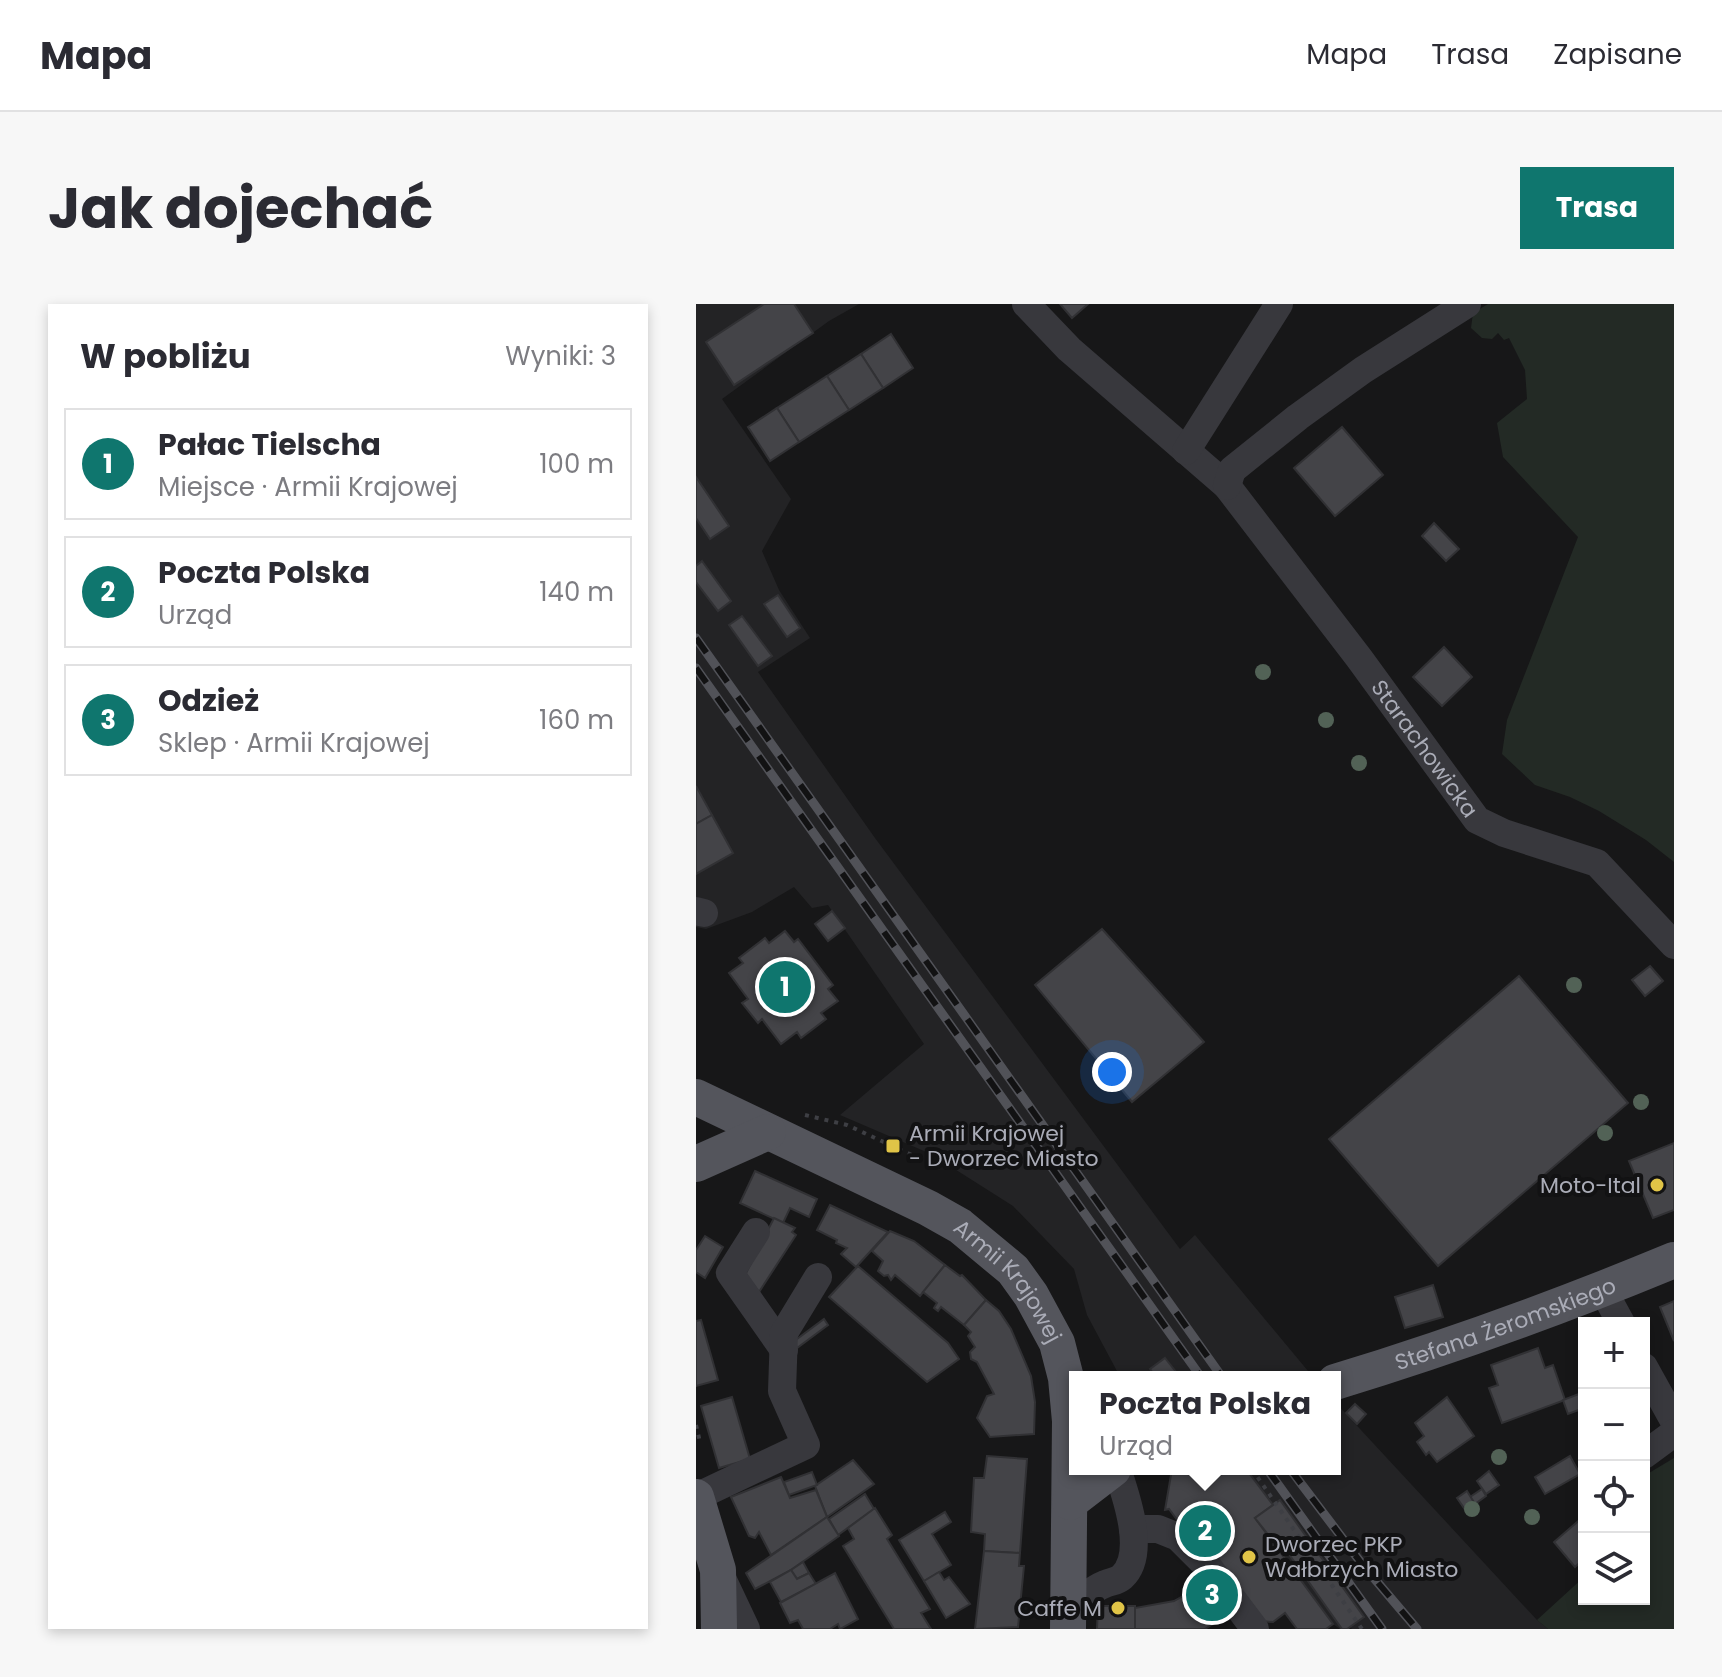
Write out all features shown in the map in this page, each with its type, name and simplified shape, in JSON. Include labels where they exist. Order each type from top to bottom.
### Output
[{"type":"main road","name":"Armii Krajowej","points":[[696,1097],[960,1226],[1013,1270],[1031,1295],[1057,1343],[1069,1376]]},
{"type":"main road","points":[[696,1164],[768,1132]]},
{"type":"main road","name":"Stefana Żeromskiego","points":[[1341,1380],[1433,1352],[1603,1290],[1674,1260]]},
{"type":"main road","name":"Armii Krajowej","points":[[1068,1618],[1070,1475]]},
{"type":"main road","points":[[1070,1502],[1107,1475]]},
{"type":"main road","points":[[696,1497],[718,1570],[719,1629]]},
{"type":"street","name":"Starachowicka","points":[[1026,304],[1069,349],[1227,486],[1477,820],[1504,833],[1597,863],[1674,945]]},
{"type":"street","points":[[1186,451],[1279,304]]},
{"type":"street","points":[[1227,486],[1232,470],[1298,417],[1363,370],[1467,304]]},
{"type":"street","points":[[756,1232],[730,1273],[784,1350]]},
{"type":"street","points":[[696,1497],[806,1445],[782,1391],[784,1333],[818,1277]]},
{"type":"street","points":[[1603,1290],[1618,1317]]},
{"type":"street","points":[[1650,1378],[1674,1421]]},
{"type":"street","points":[[1650,1451],[1674,1433]]},
{"type":"street","points":[[1068,1618],[1105,1584],[1125,1575],[1132,1556],[1133,1529],[1117,1475]]},
{"type":"street","points":[[1133,1529],[1158,1529],[1178,1537],[1209,1568],[1255,1629]]},
{"type":"street","points":[[718,1570],[746,1629]]},
{"type":"path","points":[[847,1125],[929,1163]]},
{"type":"path","points":[[696,1425],[700,1442]]},
{"type":"path","points":[[1256,1475],[1362,1629]]},
{"type":"shaded area","points":[[696,304],[859,304],[829,321],[722,399],[791,499],[762,551],[779,590],[810,638],[758,672],[875,838],[1180,1249],[1195,1235],[1308,1371],[1117,1371],[1087,1315],[1074,1269],[1013,1206],[931,1154],[840,1115],[924,1044],[828,905],[812,908],[794,887],[752,912],[706,929],[696,927]]},
{"type":"shaded area","points":[[1488,304],[1674,304],[1674,862],[1646,840],[1599,811],[1535,785],[1502,754],[1507,720],[1578,537],[1503,457],[1497,423],[1527,399],[1525,370],[1509,338],[1504,340],[1498,333],[1492,339],[1482,338],[1471,328],[1473,313]]},
{"type":"shaded area","points":[[1341,1408],[1548,1629],[1340,1629],[1333,1624],[1255,1518],[1273,1505],[1250,1475],[1341,1475]]},
{"type":"shaded area","points":[[1674,1458],[1674,1629],[1548,1629],[1537,1620],[1578,1582],[1578,1605],[1650,1605],[1650,1472]]},
{"type":"building","points":[[764,304],[794,304],[813,333],[734,385],[706,342]]},
{"type":"building","points":[[1060,304],[1088,304],[1072,318]]},
{"type":"building","points":[[891,334],[913,368],[883,388],[861,354]]},
{"type":"building","points":[[861,354],[883,388],[849,410],[827,376]]},
{"type":"building","points":[[827,376],[849,410],[799,442],[777,408]]},
{"type":"building","points":[[777,408],[799,442],[770,461],[748,427]]},
{"type":"building","points":[[1342,427],[1383,475],[1335,516],[1294,468]]},
{"type":"building","points":[[696,477],[729,526],[710,539],[696,518]]},
{"type":"building","points":[[1434,523],[1459,549],[1446,561],[1422,536]]},
{"type":"building","points":[[702,561],[731,601],[718,611],[696,582],[696,566]]},
{"type":"building","points":[[778,595],[800,628],[787,637],[764,604]]},
{"type":"building","points":[[742,616],[772,656],[758,666],[729,625]]},
{"type":"building","points":[[1444,647],[1472,677],[1442,706],[1413,677]]},
{"type":"building","points":[[696,786],[712,815],[696,824]]},
{"type":"building","points":[[712,815],[733,853],[696,874],[696,824]]},
{"type":"building","points":[[832,911],[845,928],[828,941],[815,924]]},
{"type":"building","points":[[1102,929],[1204,1042],[1132,1102],[1035,985]]},
{"type":"building","points":[[785,931],[794,942],[798,939],[833,985],[828,989],[838,1001],[821,1013],[826,1019],[801,1038],[797,1032],[781,1044],[762,1019],[758,1023],[742,1003],[748,999],[729,973],[743,963],[739,958],[765,938],[769,943]]},
{"type":"building","points":[[1650,966],[1663,981],[1645,996],[1632,980]]},
{"type":"building","points":[[1519,976],[1628,1103],[1438,1266],[1329,1139]]},
{"type":"building","name":"Moto-Ital","points":[[1674,1143],[1674,1210],[1653,1218],[1629,1161]]},
{"type":"building","points":[[755,1171],[817,1199],[809,1217],[790,1208],[783,1223],[740,1203]]},
{"type":"building","points":[[830,1205],[888,1232],[856,1267],[841,1254],[847,1248],[817,1230]]},
{"type":"building","points":[[774,1218],[795,1228],[792,1232],[796,1235],[759,1292],[745,1275]]},
{"type":"building","points":[[890,1231],[914,1241],[945,1265],[920,1296],[895,1275],[891,1280],[888,1275],[884,1276],[878,1271],[883,1261],[872,1251]]},
{"type":"building","points":[[705,1236],[723,1247],[705,1278],[696,1272],[696,1250]]},
{"type":"building","points":[[945,1265],[962,1275],[986,1300],[964,1325],[941,1307],[938,1311],[934,1308],[937,1303],[923,1292]]},
{"type":"building","points":[[858,1266],[948,1343],[959,1359],[927,1382],[829,1297]]},
{"type":"building","points":[[1433,1285],[1443,1317],[1405,1328],[1395,1297]]},
{"type":"building","points":[[986,1300],[999,1311],[1011,1329],[1031,1376],[1035,1402],[1034,1434],[990,1437],[977,1418],[987,1396],[994,1394],[977,1362],[971,1359],[970,1352],[975,1347],[968,1336],[971,1332],[964,1325]]},
{"type":"building","points":[[1674,1301],[1674,1341],[1660,1307]]},
{"type":"building","points":[[824,1319],[828,1325],[797,1348],[793,1342]]},
{"type":"building","points":[[701,1320],[718,1380],[696,1386],[696,1321]]},
{"type":"building","points":[[1538,1348],[1545,1368],[1553,1365],[1565,1400],[1502,1423],[1489,1388],[1498,1385],[1491,1365]]},
{"type":"building","points":[[1165,1358],[1175,1371],[1152,1371],[1150,1369]]},
{"type":"building","points":[[1578,1394],[1578,1410],[1568,1414],[1563,1400]]},
{"type":"building","points":[[732,1397],[750,1459],[719,1468],[701,1406]]},
{"type":"building","points":[[1447,1397],[1474,1436],[1437,1462],[1429,1452],[1426,1455],[1417,1442],[1424,1436],[1415,1423]]},
{"type":"building","points":[[1355,1404],[1366,1414],[1357,1424],[1346,1413]]},
{"type":"building","points":[[987,1456],[1027,1459],[1020,1553],[984,1551],[985,1534],[971,1532],[974,1478],[984,1478]]},
{"type":"building","points":[[1570,1456],[1578,1470],[1578,1475],[1545,1494],[1535,1477]]},
{"type":"building","points":[[853,1460],[874,1484],[827,1517],[815,1486]]},
{"type":"building","points":[[1489,1471],[1499,1485],[1486,1494],[1477,1481]]},
{"type":"building","points":[[812,1472],[817,1485],[789,1495],[784,1482]]},
{"type":"building","name":"Dworzec PKP Wałbrzych Miasto","points":[[1171,1475],[1250,1475],[1273,1505],[1255,1518],[1333,1624],[1326,1629],[1297,1629],[1285,1613],[1273,1622],[1261,1621],[1169,1509],[1165,1510]]},
{"type":"building","points":[[781,1477],[790,1498],[816,1490],[827,1517],[771,1555],[759,1532],[755,1538],[749,1536],[731,1497]]},
{"type":"building","points":[[1482,1489],[1486,1496],[1475,1504],[1470,1497]]},
{"type":"building","points":[[1467,1491],[1475,1504],[1466,1511],[1457,1498]]},
{"type":"building","points":[[865,1494],[874,1509],[838,1535],[829,1519]]},
{"type":"building","points":[[1280,1500],[1364,1617],[1347,1629],[1342,1629],[1281,1543],[1277,1546],[1255,1518]]},
{"type":"building","points":[[875,1508],[892,1535],[887,1539],[930,1609],[921,1613],[931,1629],[894,1629],[843,1546],[854,1539],[848,1528]]},
{"type":"building","points":[[945,1512],[951,1522],[932,1534],[951,1565],[924,1581],[899,1540]]},
{"type":"building","points":[[827,1517],[839,1536],[791,1570],[755,1589],[746,1573]]},
{"type":"building","points":[[1578,1521],[1578,1564],[1575,1567],[1554,1542]]},
{"type":"building","points":[[984,1551],[1020,1553],[1019,1566],[1024,1566],[1018,1627],[975,1629]]},
{"type":"building","points":[[803,1562],[809,1573],[797,1579],[791,1570]]},
{"type":"building","points":[[791,1570],[797,1579],[809,1573],[816,1584],[781,1602],[770,1582]]},
{"type":"building","points":[[939,1572],[944,1580],[949,1577],[970,1604],[946,1618],[924,1581]]},
{"type":"building","points":[[835,1573],[858,1619],[840,1629],[838,1624],[830,1629],[803,1629],[798,1620],[790,1623],[780,1603]]},
{"type":"building","points":[[1208,1582],[1230,1613],[1205,1629],[1135,1629],[1135,1608],[1174,1601]]},
{"type":"building","points":[[1098,1606],[1135,1606],[1135,1629],[1097,1629]]},
{"type":"railway","points":[[696,638],[1218,1371]]},
{"type":"railway","points":[[696,668],[1197,1371]]},
{"type":"railway","points":[[1271,1475],[1382,1629]]},
{"type":"railway","points":[[1295,1475],[1362,1564],[1417,1629]]},
{"type":"place","name":"Pałac Tielscha","points":[[785,987]]},
{"type":"place","name":"Armii Krajowej - Dworzec Miasto","points":[[893,1146]]},
{"type":"place","name":"Moto-Ital","points":[[1657,1185]]},
{"type":"place","name":"Poczta Polska","points":[[1205,1531]]},
{"type":"place","name":"Dworzec PKP Wałbrzych Miasto","points":[[1249,1557]]},
{"type":"place","name":"Odzież","points":[[1212,1595]]},
{"type":"place","name":"Caffe M","points":[[1118,1608]]}]
